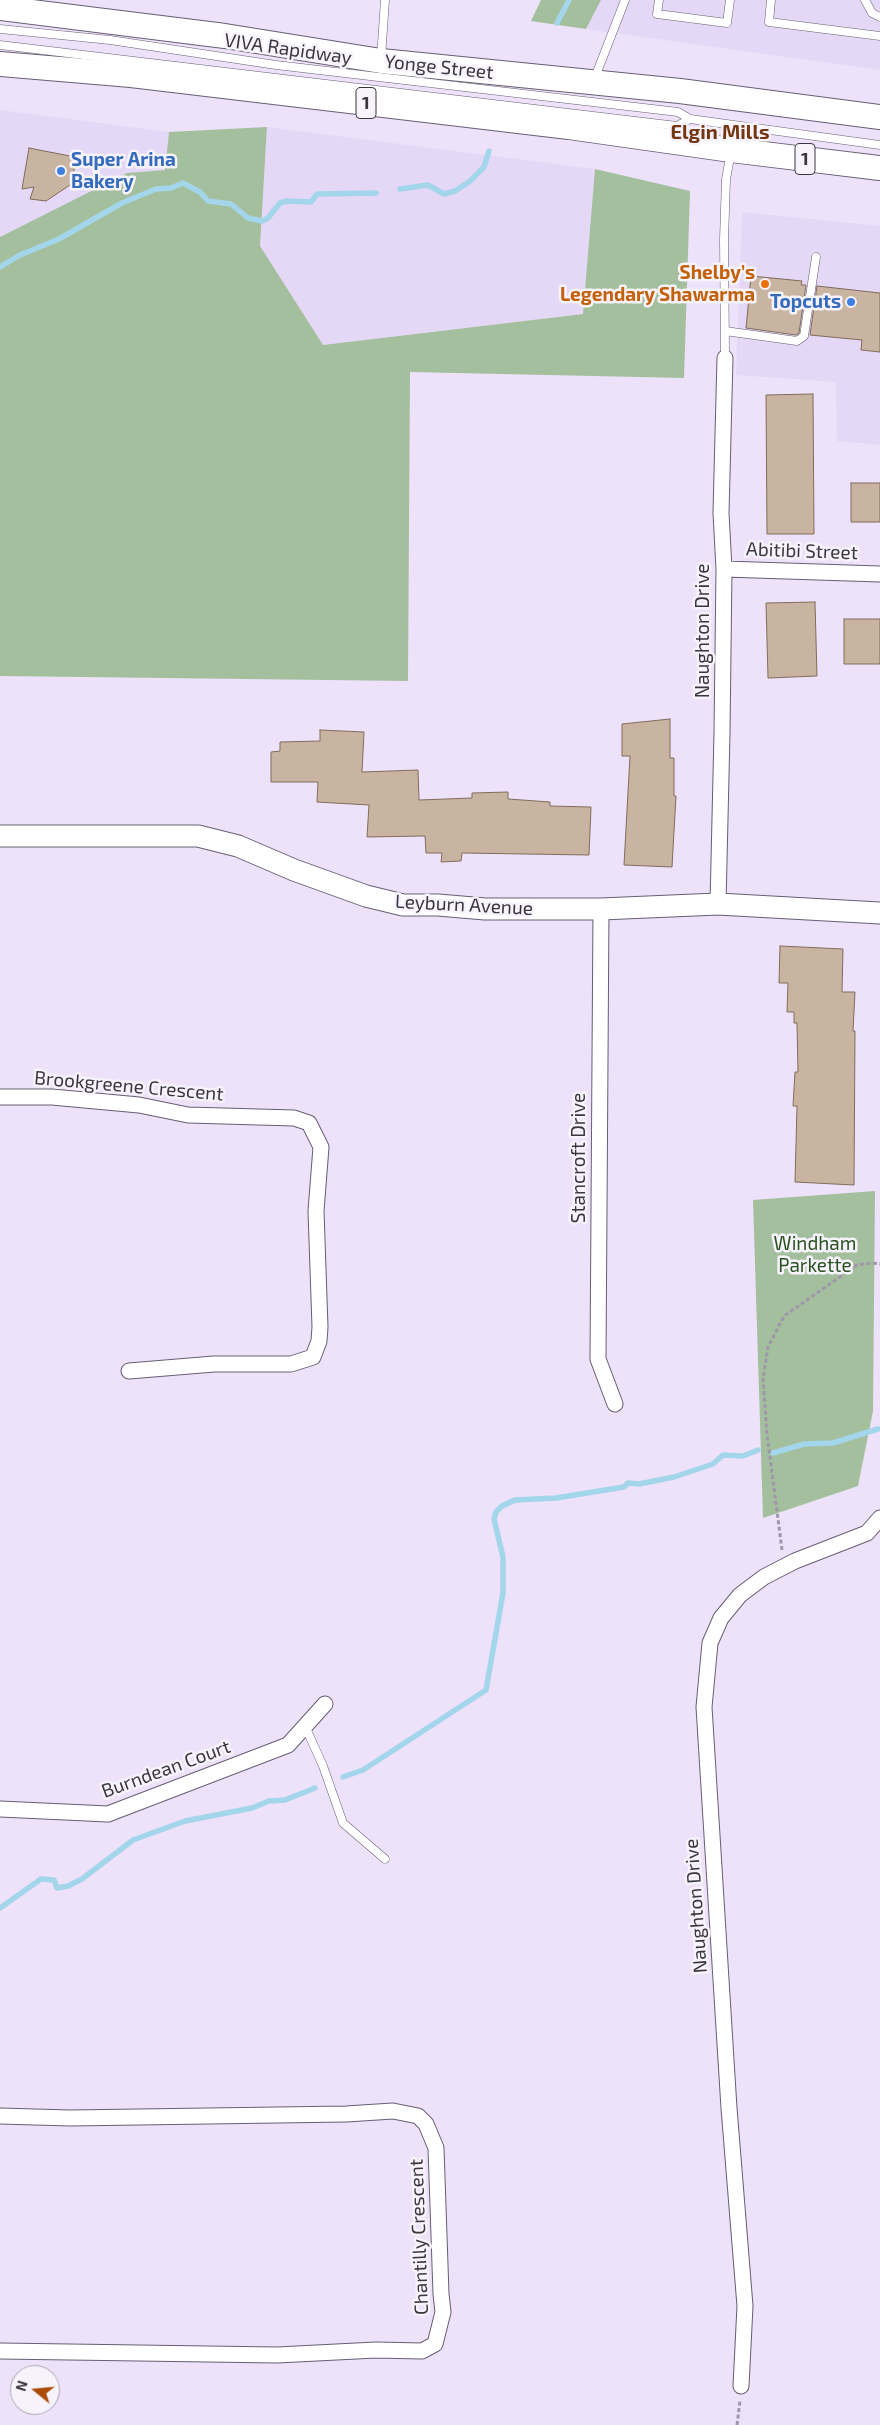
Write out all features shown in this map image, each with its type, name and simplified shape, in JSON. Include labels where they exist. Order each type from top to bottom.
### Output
[{"type":"main road","name":"Yonge Street","points":[[0,8],[225,36],[381,61],[592,84],[680,91],[880,117]]},
{"type":"main road","name":"1","points":[[0,64],[130,75],[569,127],[731,150],[880,168]]},
{"type":"street","name":"Naughton Drive","points":[[718,904],[724,569],[722,513],[725,356]]},
{"type":"street","name":"Abitibi Street","points":[[724,569],[880,574]]},
{"type":"street","name":"Leyburn Avenue","points":[[0,836],[198,836],[238,846],[294,870],[366,896],[403,905],[438,905],[486,909],[601,910],[718,904],[880,913]]},
{"type":"street","name":"Stancroft Drive","points":[[601,910],[598,1358],[615,1404]]},
{"type":"street","name":"Brookgreene Crescent","points":[[0,1097],[52,1097],[110,1102],[139,1105],[188,1115],[294,1118],[309,1123],[321,1147],[316,1211],[320,1327],[319,1342],[313,1357],[291,1364],[214,1364],[129,1371]]},
{"type":"street","name":"Naughton Drive","points":[[741,2386],[745,2306],[729,2108],[705,1692],[710,1643],[721,1618],[740,1595],[764,1577],[785,1566],[867,1533],[880,1518]]},
{"type":"street","name":"Burndean Court","points":[[0,1809],[108,1814],[288,1745],[324,1704]]},
{"type":"street","name":"Chantilly Crescent","points":[[0,2116],[70,2118],[169,2117],[346,2114],[393,2111],[418,2116],[426,2124],[436,2148],[443,2312],[435,2344],[422,2351],[376,2350],[276,2355],[0,2351]]},
{"type":"lane","points":[[381,61],[385,0]]},
{"type":"lane","points":[[592,84],[625,0]]},
{"type":"lane","points":[[659,0],[657,14],[727,24],[730,0]]},
{"type":"lane","points":[[771,0],[769,22],[880,36]]},
{"type":"lane","points":[[865,0],[872,13],[880,17]]},
{"type":"lane","name":"VIVA Rapidway","points":[[0,29],[110,40],[276,65],[678,112],[690,119],[880,144]]},
{"type":"lane","name":"VIVA Rapidway","points":[[0,45],[677,126],[690,119]]},
{"type":"lane","points":[[725,356],[724,240],[726,179],[731,150]]},
{"type":"lane","points":[[725,330],[797,340],[804,336],[816,257]]},
{"type":"lane","points":[[305,1726],[323,1766],[344,1822],[385,1859]]},
{"type":"path","points":[[785,1566],[767,1434],[763,1379],[768,1347],[784,1316],[858,1266],[872,1262],[880,1264]]},
{"type":"path","points":[[737,2425],[741,2386]]},
{"type":"shaded area","points":[[601,0],[880,0],[880,70],[586,29]]},
{"type":"shaded area","points":[[0,110],[169,132],[165,170],[127,173],[0,237]]},
{"type":"shaded area","points":[[267,127],[595,169],[583,314],[322,345],[260,246]]},
{"type":"shaded area","points":[[742,212],[880,226],[880,445],[837,441],[836,382],[736,375]]},
{"type":"green space","points":[[541,0],[601,0],[586,29],[531,21]]},
{"type":"green space","points":[[267,127],[260,246],[323,345],[583,314],[595,169],[690,191],[684,378],[410,372],[408,681],[0,676],[0,237],[127,173],[165,170],[169,132]]},
{"type":"green space","name":"Windham Parkette","points":[[875,1191],[873,1411],[858,1486],[763,1518],[753,1200]]},
{"type":"building","points":[[29,148],[75,157],[73,183],[46,201],[30,199],[34,187],[22,189]]},
{"type":"building","points":[[751,276],[802,281],[801,285],[806,285],[799,333],[796,335],[746,328]]},
{"type":"building","points":[[817,286],[880,293],[880,352],[861,350],[862,340],[810,335]]},
{"type":"building","points":[[813,394],[814,534],[767,534],[766,395]]},
{"type":"building","points":[[851,483],[880,483],[880,522],[851,522]]},
{"type":"building","points":[[815,602],[817,676],[768,678],[766,603]]},
{"type":"building","points":[[844,619],[880,619],[880,664],[844,664]]},
{"type":"building","points":[[670,719],[670,758],[674,758],[674,796],[676,796],[672,867],[624,865],[630,756],[622,756],[622,724]]},
{"type":"building","points":[[320,730],[364,732],[362,772],[418,770],[419,800],[472,798],[472,793],[508,792],[508,799],[550,802],[550,806],[591,807],[589,855],[462,853],[461,861],[441,862],[442,853],[426,853],[425,836],[367,837],[369,805],[317,802],[318,782],[271,782],[271,752],[280,751],[280,742],[320,741]]},
{"type":"building","points":[[780,946],[843,949],[842,992],[855,992],[853,1031],[855,1031],[854,1185],[795,1182],[797,1106],[793,1106],[795,1072],[798,1072],[797,1023],[794,1023],[794,1012],[787,1012],[788,983],[779,983]]},
{"type":"waterway","points":[[557,23],[569,0]]},
{"type":"waterway","points":[[400,189],[428,185],[444,194],[455,191],[470,181],[484,167],[489,151]]},
{"type":"waterway","points":[[0,267],[20,255],[59,239],[122,203],[156,189],[171,188],[183,183],[200,192],[208,201],[231,204],[248,218],[262,221],[268,218],[280,203],[287,201],[311,202],[317,194],[376,193]]},
{"type":"waterway","points":[[773,1453],[804,1444],[833,1443],[878,1429]]},
{"type":"waterway","points":[[343,1777],[363,1770],[486,1690],[503,1593],[503,1557],[494,1519],[496,1512],[502,1506],[515,1500],[556,1498],[624,1487],[628,1483],[639,1484],[674,1477],[713,1464],[723,1455],[743,1456],[758,1450]]},
{"type":"waterway","points":[[0,1908],[41,1879],[54,1880],[57,1888],[68,1886],[82,1879],[133,1840],[185,1821],[252,1808],[269,1801],[285,1800],[315,1788]]},
{"type":"place","name":"Super Arina Bakery","points":[[61,171]]},
{"type":"place","name":"Shelby’s Legendary Shawarma","points":[[765,284]]},
{"type":"place","name":"Topcuts","points":[[851,302]]},
{"type":"district","name":"Elgin Mills","points":[[720,132]]}]
